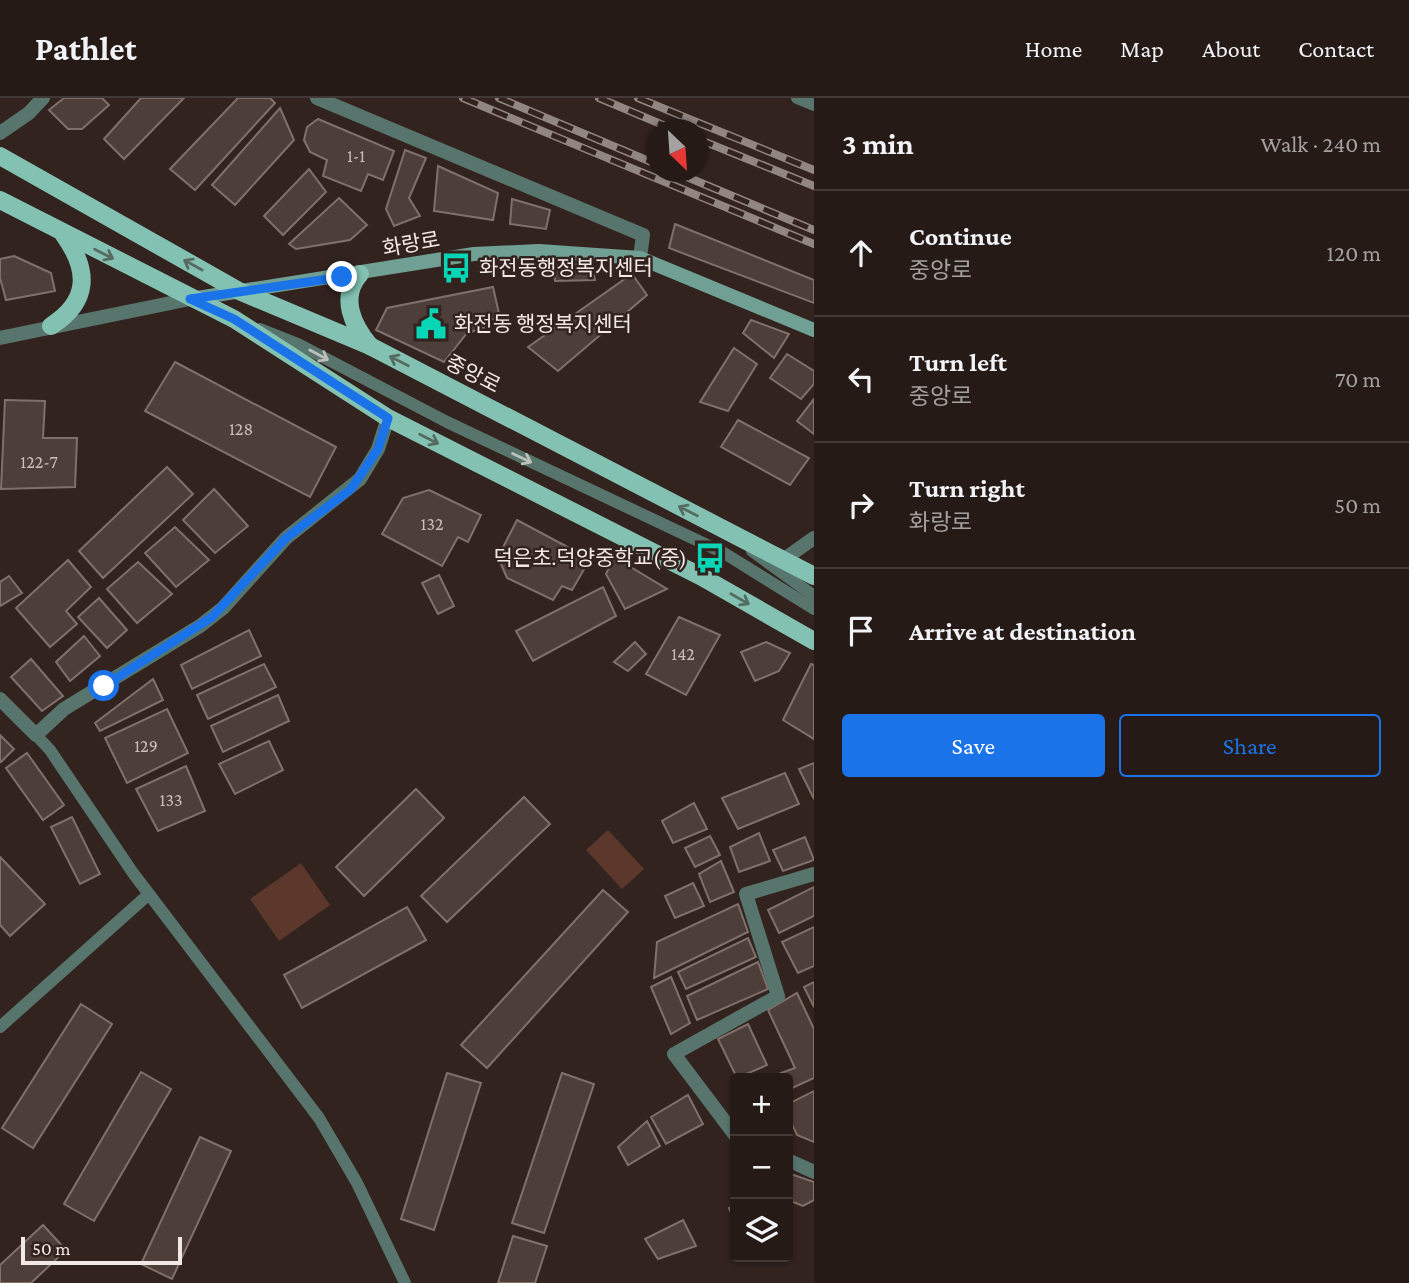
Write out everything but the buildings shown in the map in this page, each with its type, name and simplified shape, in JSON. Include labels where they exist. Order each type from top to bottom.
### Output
[{"type":"main road","name":"중앙로","points":[[0,156],[239,291],[370,346],[814,576]]},
{"type":"main road","points":[[0,200],[190,299],[234,319],[388,418],[702,577],[814,641]]},
{"type":"main road","points":[[51,326],[72,309],[83,277],[77,255],[62,232]]},
{"type":"main road","name":"화랑로","points":[[190,299],[500,253],[539,251],[640,258],[814,330]]},
{"type":"main road","points":[[360,274],[352,287],[349,302],[353,321],[370,346]]},
{"type":"street","points":[[0,132],[29,113],[43,98]]},
{"type":"street","points":[[317,98],[643,235],[640,258]]},
{"type":"street","points":[[0,338],[190,299]]},
{"type":"street","points":[[0,699],[36,735],[64,709],[200,626],[223,608],[286,538],[360,479],[378,449],[388,418]]},
{"type":"street","points":[[783,560],[814,538]]},
{"type":"street","points":[[730,1128],[674,1054],[778,996],[746,894],[814,874]]},
{"type":"street","points":[[793,1162],[814,1172]]},
{"type":"lane","points":[[797,98],[814,105]]},
{"type":"lane","points":[[234,319],[298,344],[447,422],[724,554],[814,609]]},
{"type":"lane","points":[[718,527],[814,596]]},
{"type":"lane","points":[[36,735],[50,750],[149,894],[318,1118],[362,1194],[405,1283]]},
{"type":"lane","points":[[0,1027],[149,894]]},
{"type":"shaded area","points":[[608,830],[644,869],[622,889],[586,850]]},
{"type":"shaded area","points":[[301,863],[330,905],[279,941],[250,899]]},
{"type":"railway","points":[[463,98],[814,244]]},
{"type":"railway","points":[[499,98],[646,160]]},
{"type":"railway","points":[[599,98],[649,119]]},
{"type":"railway","points":[[638,98],[814,170]]},
{"type":"railway","points":[[709,143],[814,186]]},
{"type":"railway","points":[[699,182],[814,230]]},
{"type":"place","name":"화전동행정복지센터","points":[[456,268]]},
{"type":"place","name":"화전동 행정복지센터","points":[[431,324]]},
{"type":"place","name":"덕은초.덕양중학교(중)","points":[[710,558]]},
{"type":"route","points":[[104,686],[212,617],[286,538],[351,489],[378,449],[388,418],[234,319],[190,299],[342,277]]}]
